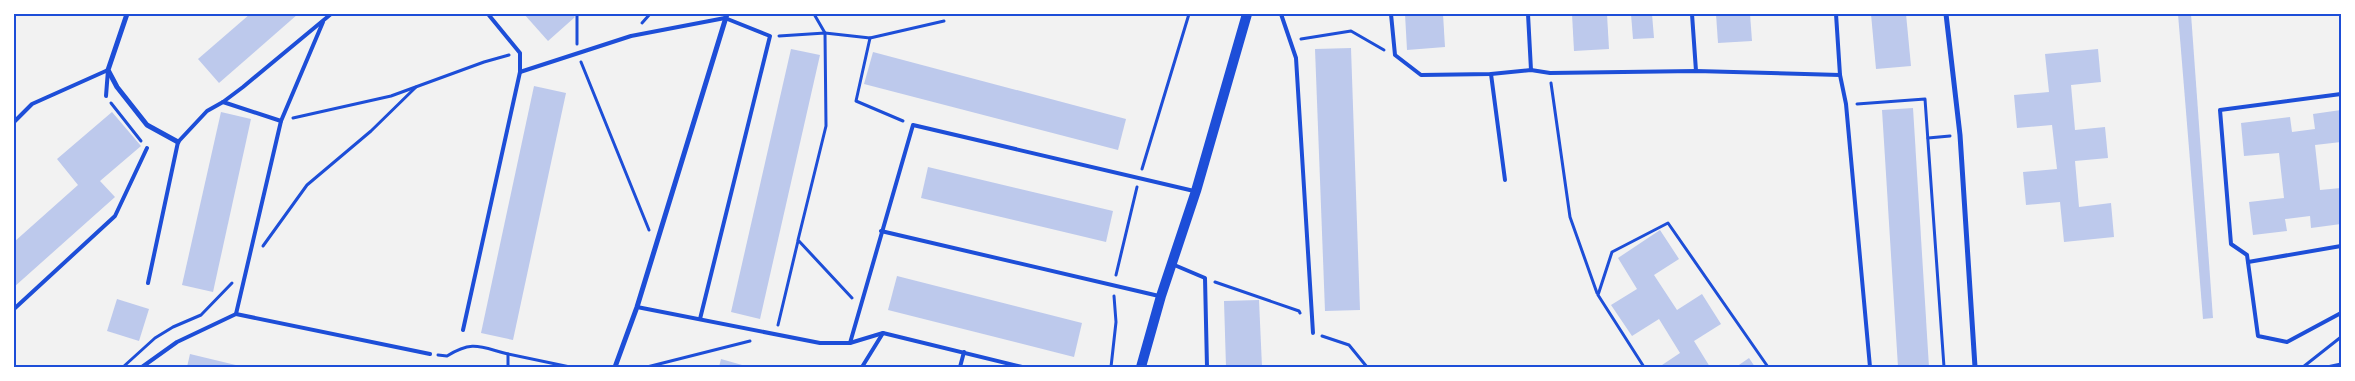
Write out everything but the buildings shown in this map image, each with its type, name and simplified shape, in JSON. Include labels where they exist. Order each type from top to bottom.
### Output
[{"type":"main road","points":[[1141,367],[1161,296],[1196,191],[1247,14]]},
{"type":"street","points":[[127,14],[108,70],[117,87],[147,125],[178,142]]},
{"type":"street","points":[[1946,14],[1960,135],[1975,367]]},
{"type":"street","points":[[615,367],[656,247],[726,16]]},
{"type":"lane","points":[[148,283],[178,142],[207,110],[223,102],[331,14]]},
{"type":"lane","points":[[463,330],[520,72],[520,53],[488,14]]},
{"type":"lane","points":[[1281,14],[1296,58],[1313,333]]},
{"type":"lane","points":[[1391,14],[1394,55],[1421,75],[1491,74],[1531,70],[1550,73],[1696,71],[1840,75]]},
{"type":"lane","points":[[1528,14],[1531,70]]},
{"type":"lane","points":[[1692,14],[1696,71]]},
{"type":"lane","points":[[1836,14],[1840,75],[1846,104],[1870,367]]},
{"type":"lane","points":[[520,72],[631,36],[726,16],[770,36],[700,319]]},
{"type":"lane","points":[[236,314],[281,121],[323,20]]},
{"type":"lane","points":[[14,122],[32,104],[108,70],[106,96]]},
{"type":"lane","points":[[1491,74],[1505,180]]},
{"type":"lane","points":[[2341,94],[2220,110],[2231,244],[2247,255],[2258,336],[2287,342],[2341,313]]},
{"type":"lane","points":[[223,102],[281,121]]},
{"type":"lane","points":[[850,343],[913,125],[1196,191]]},
{"type":"lane","points":[[14,309],[115,216],[147,148]]},
{"type":"lane","points":[[881,232],[1161,296]]},
{"type":"lane","points":[[2248,262],[2341,246]]},
{"type":"lane","points":[[1172,264],[1205,278],[1207,367]]},
{"type":"lane","points":[[637,306],[820,343],[850,343],[883,333],[1022,367]]},
{"type":"lane","points":[[142,367],[177,342],[236,314],[430,354]]},
{"type":"lane","points":[[862,367],[883,333]]},
{"type":"lane","points":[[960,367],[964,352]]},
{"type":"path","points":[[578,14],[577,54],[656,247]]},
{"type":"path","points":[[814,14],[825,33],[826,126],[798,240],[838,281],[859,307]]},
{"type":"path","points":[[770,36],[825,33],[870,38],[944,21]]},
{"type":"path","points":[[1290,40],[1351,31],[1394,55]]},
{"type":"path","points":[[870,38],[856,101],[913,125]]},
{"type":"path","points":[[281,121],[391,96],[484,62],[520,53]]},
{"type":"path","points":[[1550,73],[1570,217],[1598,294],[1644,367]]},
{"type":"path","points":[[123,367],[155,338],[201,315],[247,267],[308,185],[371,131],[416,87]]},
{"type":"path","points":[[106,96],[147,148]]},
{"type":"path","points":[[1846,104],[1925,98],[1944,367]]},
{"type":"path","points":[[1928,138],[1960,135]]},
{"type":"path","points":[[1598,294],[1612,252],[1668,223],[1768,367]]},
{"type":"path","points":[[1205,278],[1299,311],[1313,333],[1349,345],[1368,367]]},
{"type":"path","points":[[2303,367],[2341,337]]},
{"type":"path","points":[[447,356],[462,347],[471,345],[570,367]]},
{"type":"path","points":[[508,354],[508,367]]},
{"type":"path","points":[[2327,367],[2341,364]]}]
